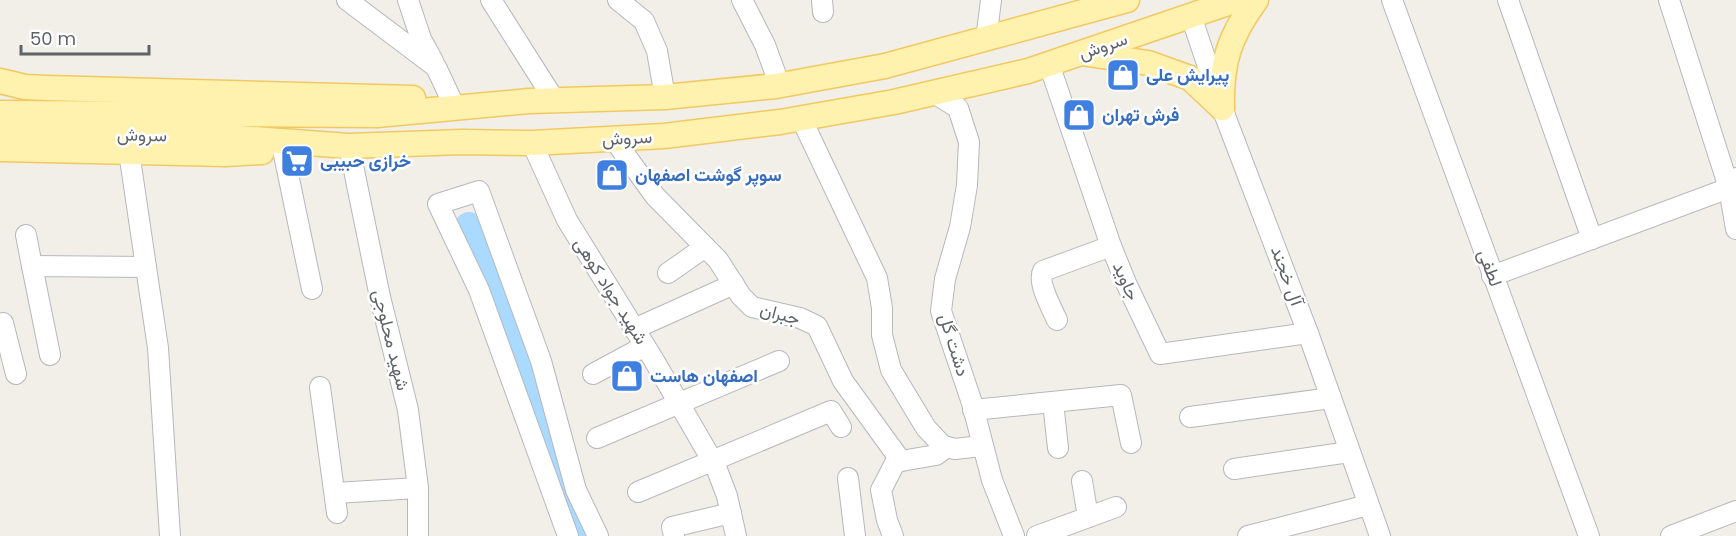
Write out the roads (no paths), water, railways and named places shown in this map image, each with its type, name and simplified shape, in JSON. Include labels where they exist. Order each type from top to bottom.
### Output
[{"type":"main road","name":"سروش","points":[[0,113],[377,114],[530,102],[665,97],[780,86],[885,66],[1127,0]]},
{"type":"main road","name":"سروش","points":[[0,132],[225,137],[348,146],[462,142],[532,143],[664,136],[801,118],[894,102],[1028,71],[1083,53],[1187,8],[1237,0]]},
{"type":"main road","points":[[1222,108],[1221,81],[1227,55],[1239,22],[1256,0]]},
{"type":"main road","points":[[1083,53],[1148,63],[1190,78],[1222,108]]},
{"type":"main road","points":[[2,83],[59,89],[530,102]]},
{"type":"main road","points":[[0,149],[226,154],[348,146]]},
{"type":"street","points":[[347,0],[436,67]]},
{"type":"street","points":[[408,0],[421,39],[451,99]]},
{"type":"street","points":[[491,0],[555,101]]},
{"type":"street","points":[[618,0],[644,21],[657,51],[665,97]]},
{"type":"street","points":[[742,0],[765,45],[780,86]]},
{"type":"street","points":[[986,40],[991,0]]},
{"type":"street","name":"لطفی","points":[[1392,0],[1589,536]]},
{"type":"street","points":[[1508,0],[1592,239]]},
{"type":"street","points":[[1669,0],[1732,183],[1736,229]]},
{"type":"street","name":"آل خجند","points":[[1187,8],[1222,108],[1308,333],[1380,536]]},
{"type":"street","name":"جاوید","points":[[1049,64],[1111,246],[1160,354],[1308,333]]},
{"type":"street","name":"دشت گل","points":[[934,93],[958,108],[969,142],[967,185],[960,227],[945,279],[941,311],[973,410],[992,480],[1014,536]]},
{"type":"street","points":[[801,118],[877,278],[882,308],[882,335],[891,370],[926,429],[942,445],[955,449],[981,446]]},
{"type":"street","name":"جبران","points":[[613,138],[655,196],[718,260],[741,296],[752,307],[800,318],[817,326],[843,381],[901,461]]},
{"type":"street","name":"شهید جواد کوهی","points":[[532,143],[567,220],[645,346],[712,462],[727,496],[736,536]]},
{"type":"street","name":"شهید محلوجی","points":[[348,146],[380,297],[408,410],[418,488],[418,536]]},
{"type":"street","points":[[283,150],[312,288]]},
{"type":"street","points":[[129,152],[158,348],[170,536]]},
{"type":"street","points":[[1492,276],[1732,183]]},
{"type":"street","points":[[567,536],[479,290],[438,204],[479,191],[541,362],[576,490],[598,536]]},
{"type":"street","points":[[26,235],[50,355]]},
{"type":"street","points":[[1057,320],[1040,276],[1043,271],[1111,246]]},
{"type":"street","points":[[668,273],[705,247]]},
{"type":"street","points":[[32,266],[146,267]]},
{"type":"street","points":[[634,329],[734,284]]},
{"type":"street","points":[[0,324],[3,323],[16,374]]},
{"type":"street","points":[[593,374],[645,346]]},
{"type":"street","points":[[597,438],[779,361]]},
{"type":"street","points":[[320,387],[337,513]]},
{"type":"street","points":[[973,410],[1121,394],[1131,443]]},
{"type":"street","points":[[1190,417],[1330,398]]},
{"type":"street","points":[[1053,402],[1058,448]]},
{"type":"street","points":[[638,492],[831,411],[841,427]]},
{"type":"street","points":[[893,536],[880,490],[895,464],[936,455],[947,447]]},
{"type":"street","points":[[1234,469],[1349,452]]},
{"type":"street","points":[[848,478],[855,536]]},
{"type":"street","points":[[1082,481],[1088,517]]},
{"type":"street","points":[[335,493],[418,488]]},
{"type":"street","points":[[1248,536],[1368,505]]},
{"type":"street","points":[[1037,536],[1116,507]]},
{"type":"street","points":[[1671,536],[1701,531],[1736,511]]},
{"type":"street","points":[[674,536],[672,527],[731,513]]},
{"type":"waterway","points":[[469,227],[516,340],[564,492],[585,536]]},
{"type":"place","name":"پیرایش علی","points":[[1123,75]]},
{"type":"place","name":"فرش تهران","points":[[1079,115]]},
{"type":"place","name":"خرازی حبیبی","points":[[297,161]]},
{"type":"place","name":"سوپر گوشت اصفهان","points":[[612,175]]},
{"type":"place","name":"اصفهان هاست","points":[[627,376]]}]
